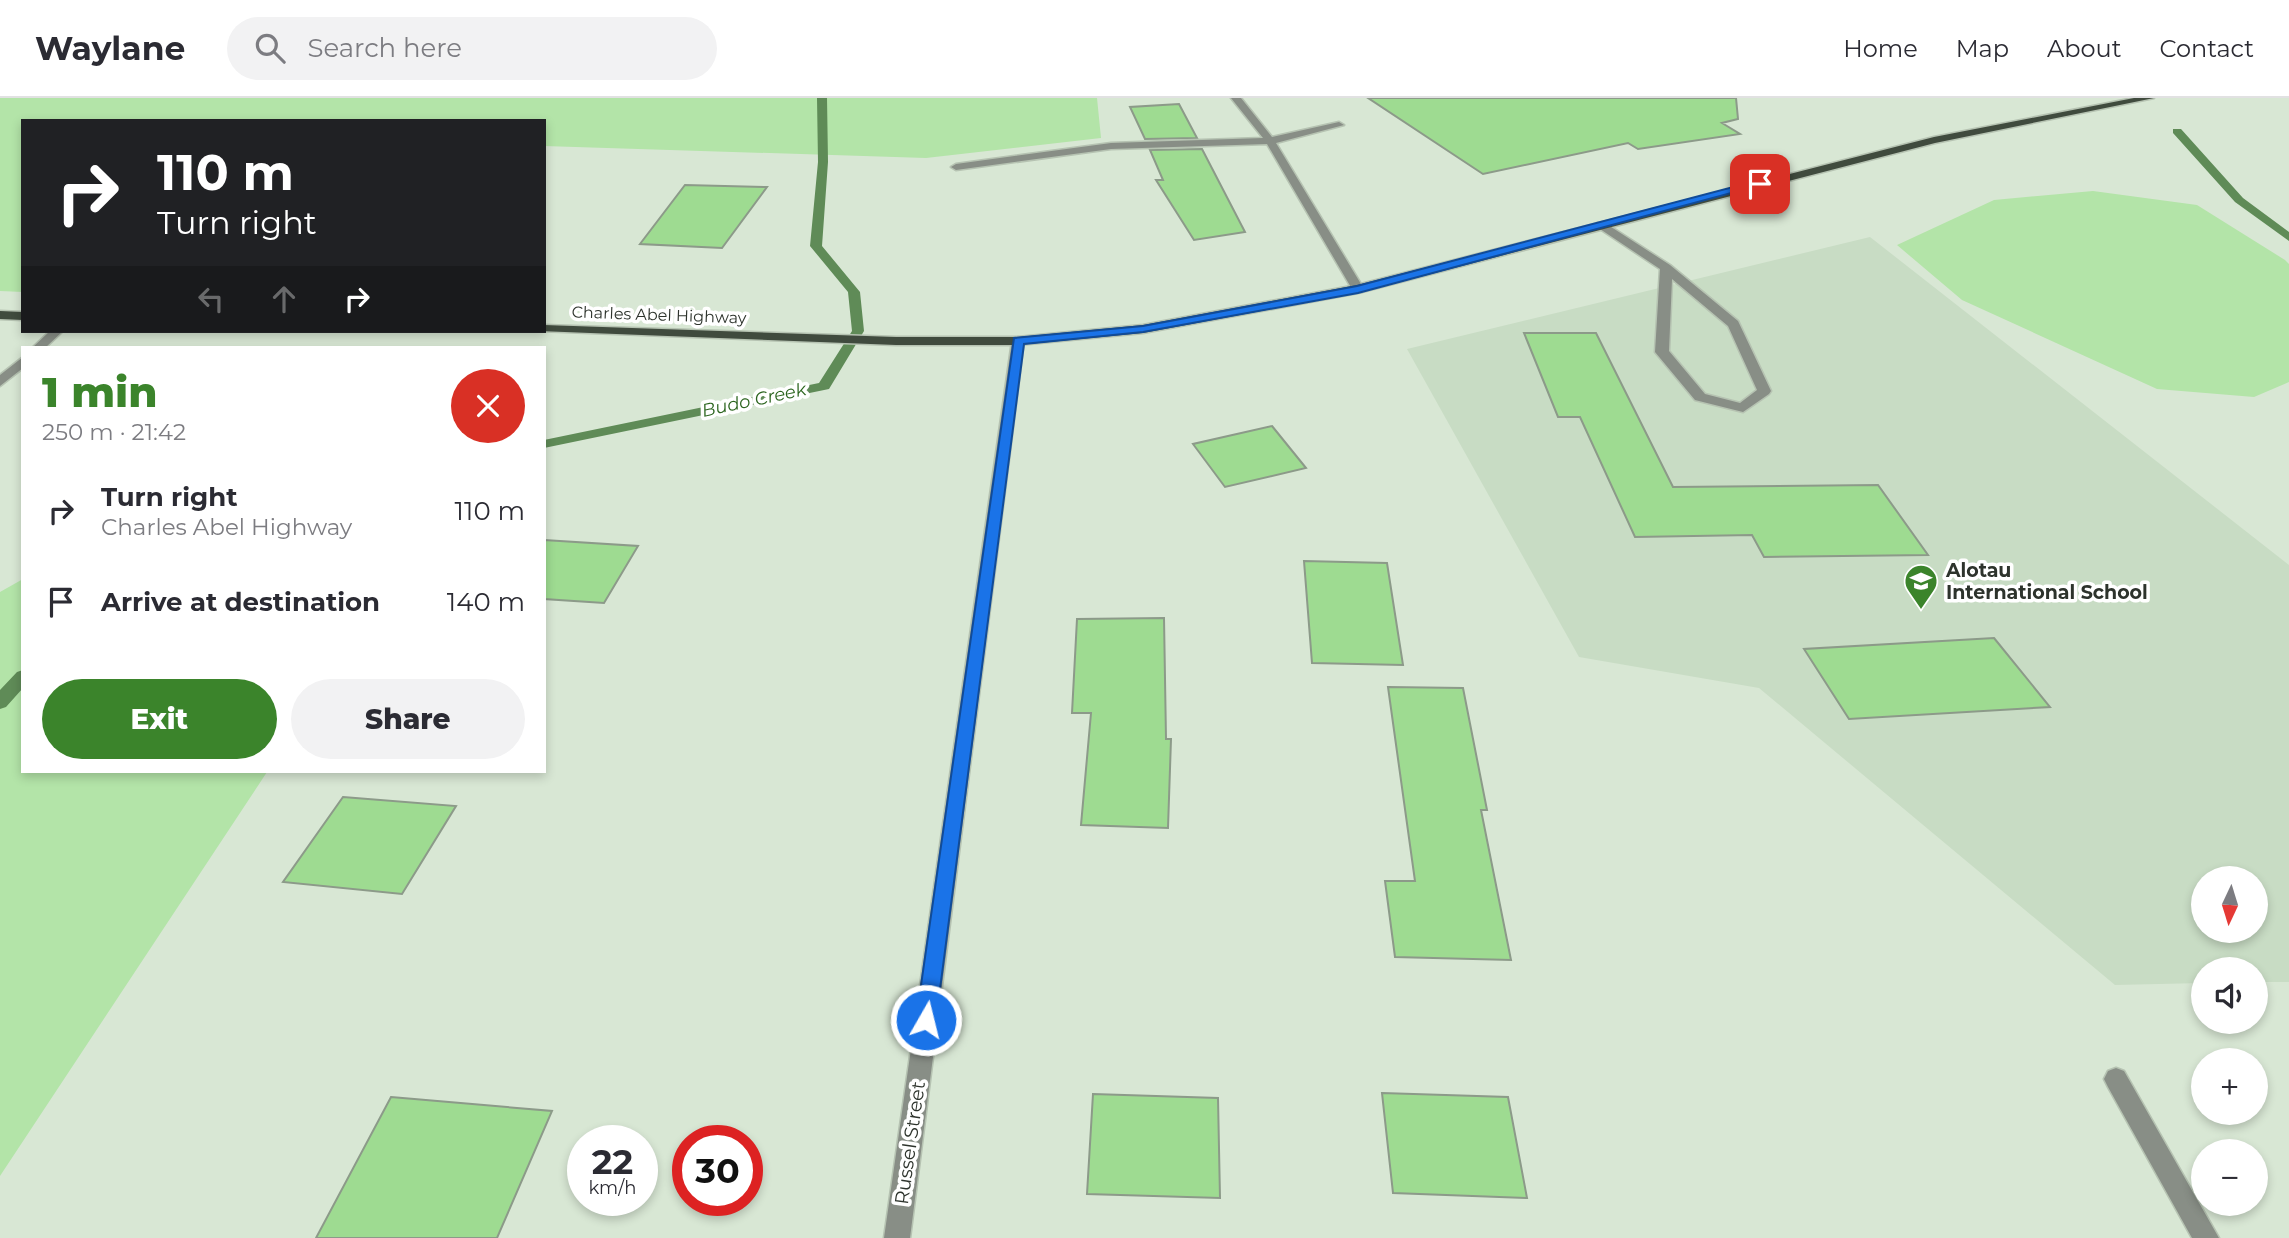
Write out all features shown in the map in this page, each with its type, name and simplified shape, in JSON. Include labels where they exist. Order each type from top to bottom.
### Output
[{"type":"main road","points":[[1018,341],[1143,329],[1358,289],[1934,140],[2149,98]]},
{"type":"main road","points":[[0,315],[21,316]]},
{"type":"main road","name":"Charles Abel Highway","points":[[546,329],[896,341],[1018,341]]},
{"type":"street","points":[[1236,98],[1270,141],[1358,289]]},
{"type":"street","points":[[956,167],[1111,146],[1270,141],[1339,125]]},
{"type":"street","points":[[1601,225],[1666,268],[1734,324],[1764,391],[1743,408],[1700,397],[1662,352],[1666,268]]},
{"type":"street","points":[[40,346],[55,333]]},
{"type":"street","name":"Russel Street","points":[[897,1238],[1018,341]]},
{"type":"street","points":[[0,382],[21,364]]},
{"type":"street","points":[[2116,1079],[2206,1238]]},
{"type":"shaded area","name":"Alotau International School","points":[[1870,237],[2289,565],[2289,982],[2268,982],[2268,957],[2191,957],[2191,983],[2115,985],[1759,688],[1579,657],[1407,349]]},
{"type":"green space","points":[[0,98],[1097,98],[1101,138],[926,158],[546,146],[546,119],[21,119],[21,292],[0,291]]},
{"type":"green space","points":[[2093,191],[2197,205],[2285,260],[2289,264],[2289,382],[2254,397],[2157,389],[1962,300],[1897,245],[1994,200]]},
{"type":"green space","points":[[21,580],[21,773],[266,773],[0,1176],[0,592]]},
{"type":"building","points":[[1368,98],[1736,98],[1738,119],[1722,123],[1740,134],[1638,149],[1628,143],[1483,174]]},
{"type":"building","points":[[1179,104],[1197,138],[1145,139],[1130,107]]},
{"type":"building","points":[[1202,149],[1245,232],[1194,240],[1156,180],[1163,180],[1150,150]]},
{"type":"building","points":[[685,185],[767,187],[722,248],[640,244]]},
{"type":"building","points":[[1524,333],[1596,333],[1673,487],[1878,485],[1928,555],[1764,557],[1752,535],[1635,537],[1580,417],[1558,417]]},
{"type":"building","points":[[1272,426],[1306,468],[1225,487],[1193,444]]},
{"type":"building","points":[[546,540],[638,546],[604,603],[546,599]]},
{"type":"building","points":[[1304,561],[1387,563],[1403,665],[1312,663]]},
{"type":"building","points":[[1164,618],[1166,739],[1171,739],[1168,828],[1081,825],[1091,713],[1072,713],[1077,619]]},
{"type":"building","points":[[1994,638],[2050,707],[1849,719],[1804,649]]},
{"type":"building","points":[[1388,687],[1463,688],[1487,810],[1481,810],[1511,960],[1395,957],[1385,881],[1415,881]]},
{"type":"building","points":[[343,797],[456,806],[402,894],[283,882]]},
{"type":"building","points":[[1382,1093],[1508,1097],[1527,1198],[1393,1193]]},
{"type":"building","points":[[1093,1094],[1218,1098],[1220,1198],[1087,1194]]},
{"type":"building","points":[[391,1097],[552,1111],[497,1238],[316,1238]]},
{"type":"waterway","name":"Budo Creek","points":[[546,444],[824,386],[858,331],[854,292],[816,246],[823,162],[822,98]]},
{"type":"waterway","points":[[2177,131],[2239,200],[2289,238]]},
{"type":"waterway","name":"Budo Creek","points":[[0,702],[21,678]]},
{"type":"place","name":"Alotau International School","points":[[1921,611]]},
{"type":"route","points":[[926,1020],[1018,341],[1143,329],[1358,289],[1760,184]]}]
